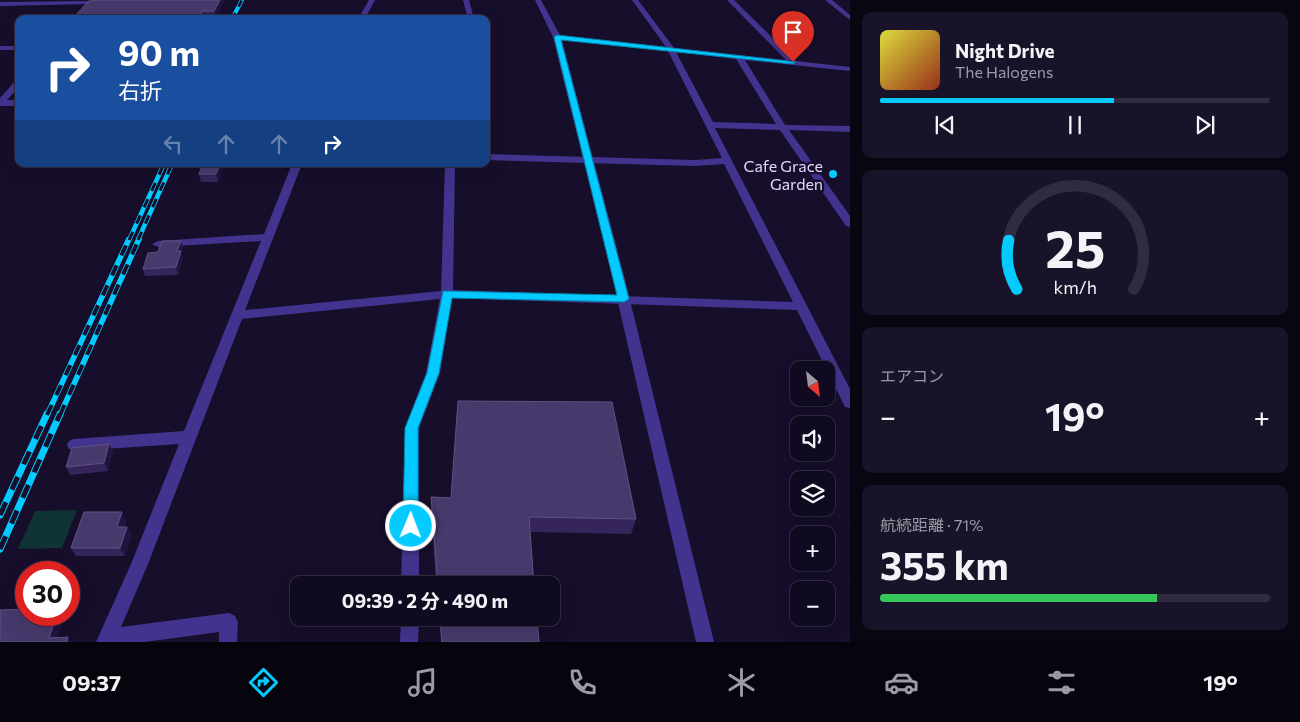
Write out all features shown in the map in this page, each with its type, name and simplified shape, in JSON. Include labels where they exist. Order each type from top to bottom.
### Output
[{"type":"street","points":[[363,15],[372,0]]},
{"type":"street","points":[[466,0],[470,15]]},
{"type":"street","points":[[538,0],[557,37],[589,160],[624,299],[705,642]]},
{"type":"street","points":[[635,0],[671,49],[850,403]]},
{"type":"street","points":[[730,0],[793,62]]},
{"type":"street","points":[[828,0],[850,18]]},
{"type":"street","points":[[0,4],[92,1]]},
{"type":"street","points":[[81,13],[92,1]]},
{"type":"street","points":[[557,37],[850,69]]},
{"type":"street","points":[[0,48],[15,48]]},
{"type":"street","points":[[739,57],[782,126],[850,224]]},
{"type":"street","points":[[841,68],[850,80]]},
{"type":"street","points":[[0,103],[15,86]]},
{"type":"street","points":[[0,103],[15,103]]},
{"type":"street","points":[[709,125],[850,128]]},
{"type":"street","points":[[490,157],[695,163],[727,161]]},
{"type":"street","points":[[106,640],[140,564],[296,167]]},
{"type":"street","points":[[410,576],[412,428],[433,373],[447,294],[450,167]]},
{"type":"street","points":[[158,244],[268,237]]},
{"type":"street","points":[[237,315],[447,294],[800,306]]},
{"type":"street","points":[[74,446],[189,437]]},
{"type":"street","points":[[106,640],[229,622],[228,642]]},
{"type":"street","points":[[410,626],[410,642]]},
{"type":"green space","points":[[77,510],[62,548],[18,549],[35,511]]},
{"type":"building","points":[[90,0],[220,0],[214,11],[202,11],[200,15],[76,15]]},
{"type":"building","points":[[202,167],[219,167],[216,174],[199,174]]},
{"type":"building","points":[[162,241],[181,241],[177,251],[181,251],[176,267],[143,269],[148,253],[158,252]]},
{"type":"building","points":[[458,401],[612,402],[636,519],[529,517],[533,576],[437,576],[431,497],[451,498]]},
{"type":"building","points":[[109,444],[104,463],[66,467],[72,448]]},
{"type":"building","points":[[84,512],[122,512],[117,527],[127,527],[120,548],[71,548]]},
{"type":"building","points":[[15,609],[15,626],[53,626],[49,638],[68,637],[67,642],[0,642],[0,610]]},
{"type":"building","points":[[441,626],[538,626],[539,642],[442,642]]},
{"type":"railway","points":[[234,15],[242,0]]},
{"type":"railway","points":[[129,240],[163,167]]},
{"type":"railway","points":[[138,240],[171,167]]},
{"type":"railway","points":[[47,415],[129,239]]},
{"type":"railway","points":[[60,415],[139,239]]},
{"type":"railway","points":[[0,515],[47,414]]},
{"type":"railway","points":[[0,549],[60,414]]},
{"type":"place","name":"Cafe Grace Garden","points":[[833,174]]},
{"type":"route","points":[[411,526],[412,428],[433,373],[447,294],[624,299],[557,37],[793,62]]}]
